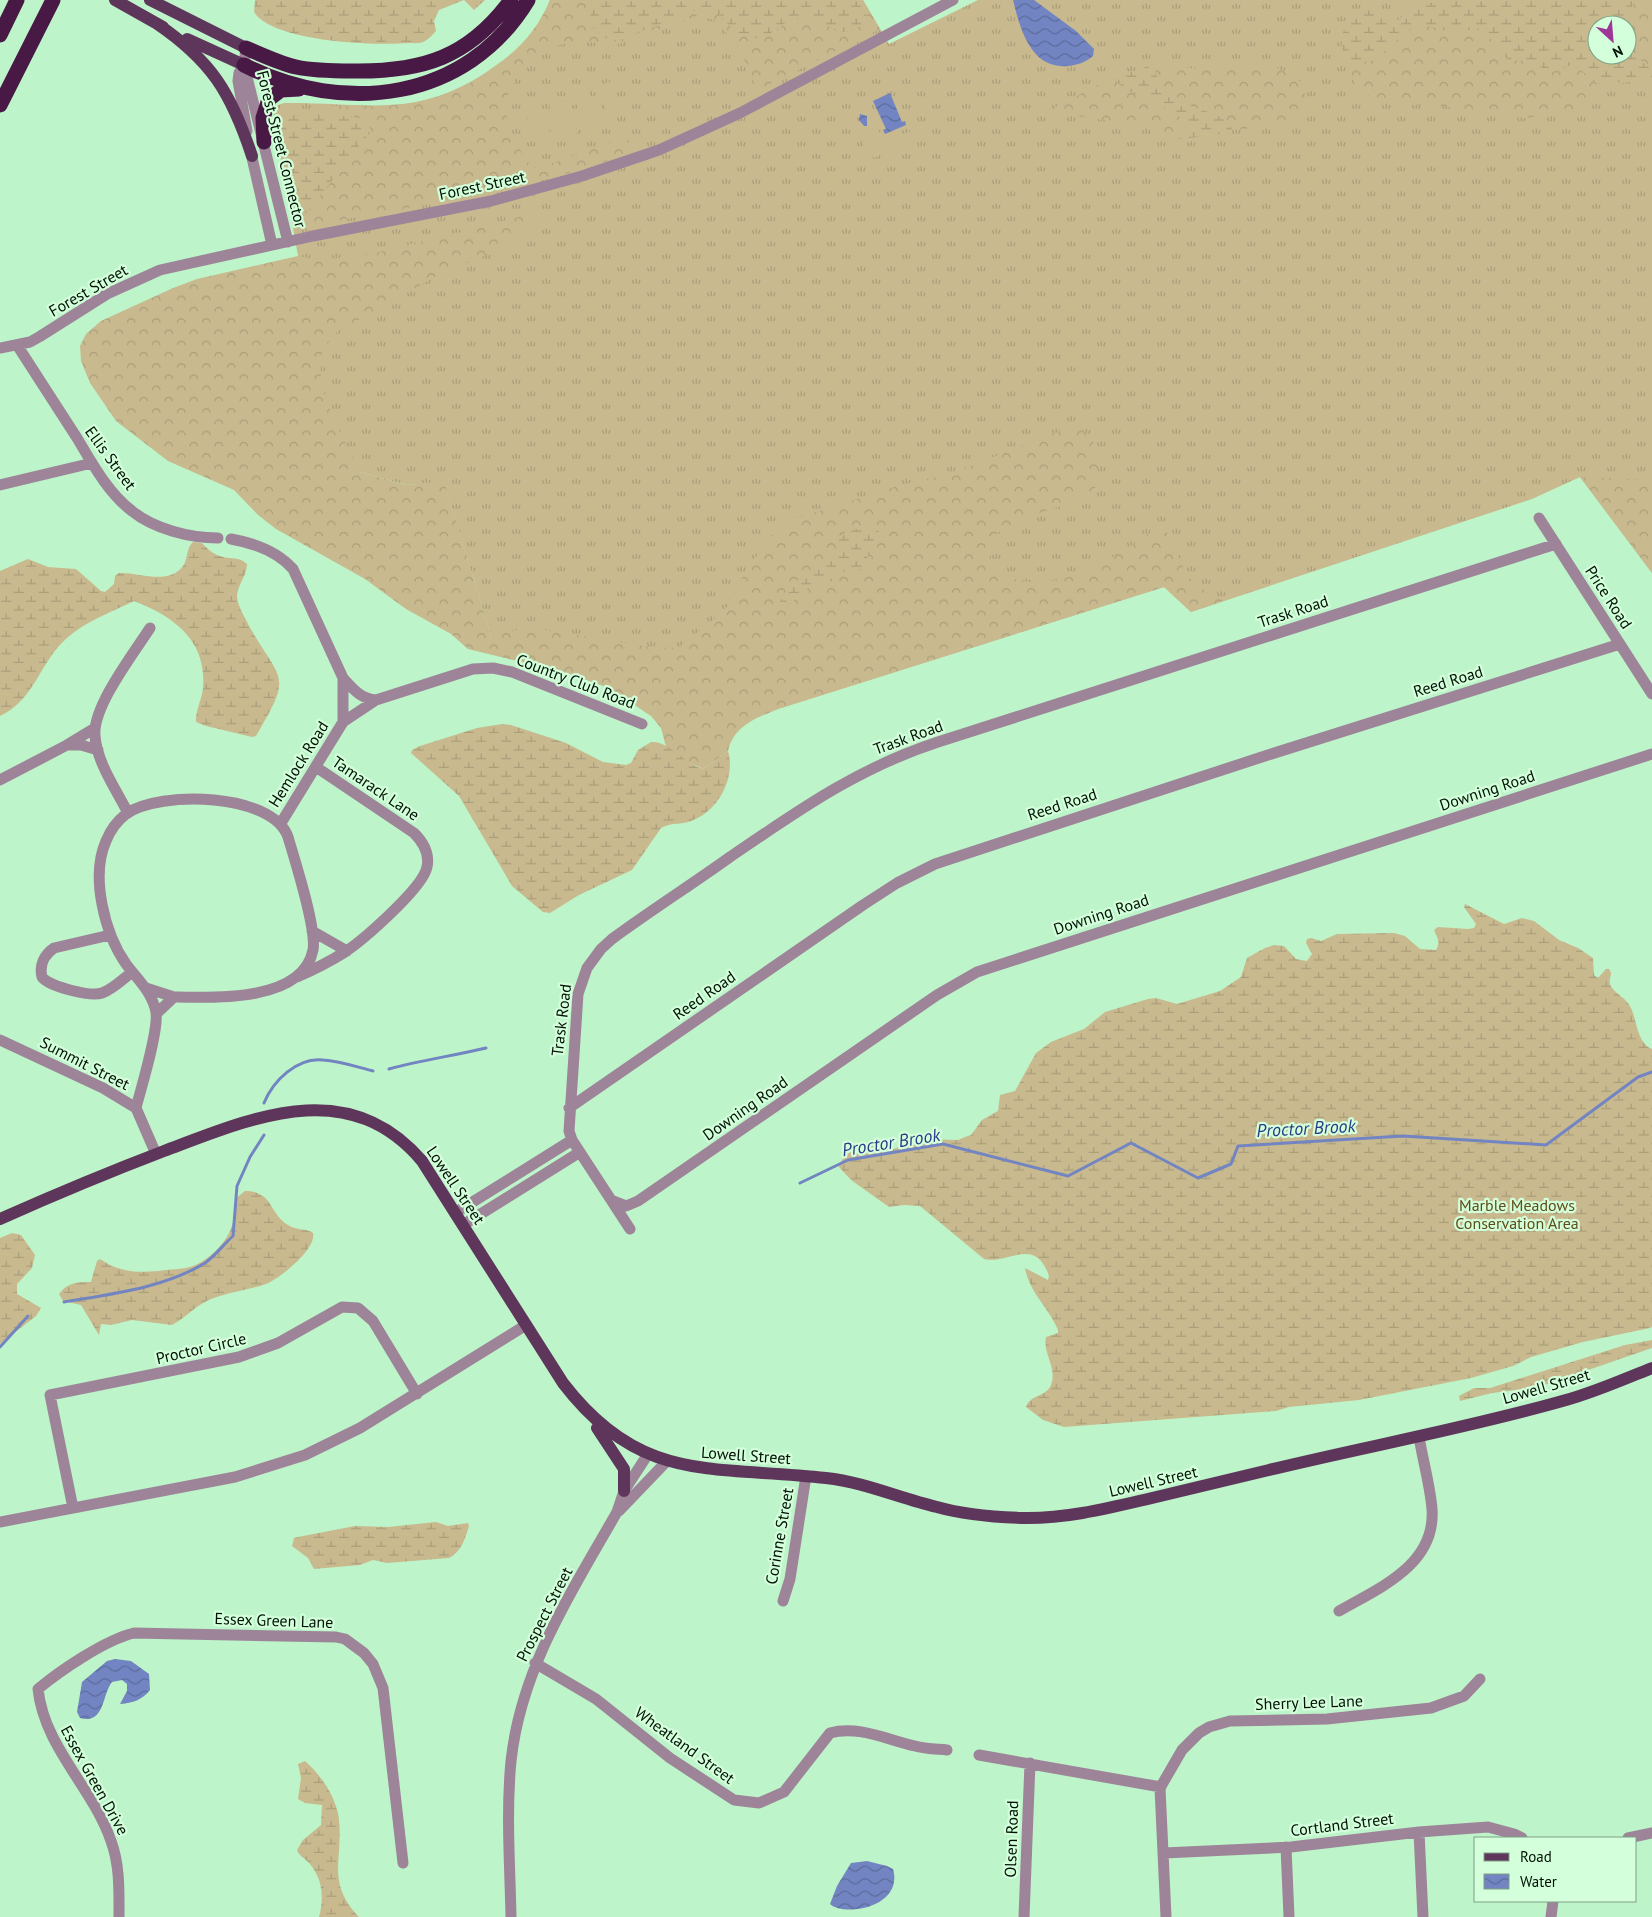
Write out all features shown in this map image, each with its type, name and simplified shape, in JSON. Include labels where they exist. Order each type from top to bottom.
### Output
[{"type":"highway","points":[[0,35],[17,0]]},
{"type":"highway","points":[[0,105],[53,0]]},
{"type":"highway","points":[[246,48],[296,67],[377,72],[414,67],[445,58],[465,47],[498,18],[511,0]]},
{"type":"highway","points":[[264,142],[263,118],[268,99],[274,94],[289,89],[358,92],[404,89],[449,75],[496,42],[509,28],[528,0]]},
{"type":"highway","points":[[244,65],[289,83],[319,89]]},
{"type":"main road","points":[[115,0],[156,23],[244,65]]},
{"type":"main road","points":[[150,0],[246,48]]},
{"type":"main road","points":[[156,23],[197,53],[221,84],[242,126],[252,156]]},
{"type":"main road","name":"Lowell Street","points":[[0,1219],[156,1154],[237,1123],[275,1113],[310,1109],[347,1113],[383,1127],[411,1148],[463,1225],[562,1383],[589,1415],[610,1433],[666,1462],[704,1468],[806,1476],[852,1482],[936,1507],[976,1516],[1042,1518],[1113,1508],[1302,1462],[1419,1437],[1568,1399],[1652,1368]]},
{"type":"main road","points":[[589,1415],[620,1459],[624,1469],[624,1491]]},
{"type":"street","name":"Forest Street","points":[[0,348],[17,345],[44,335],[106,294],[145,276],[178,266],[490,201],[540,189],[646,155],[684,140],[740,113],[953,0]]},
{"type":"street","name":"Forest Street Connector","points":[[246,48],[244,65],[288,242]]},
{"type":"street","name":"Forest Street Connector","points":[[244,65],[239,73],[238,90],[272,245]]},
{"type":"street","name":"Ellis Street","points":[[17,345],[111,491],[131,511],[142,518],[178,532],[218,538]]},
{"type":"street","points":[[0,485],[92,463]]},
{"type":"street","name":"Price Road","points":[[1539,518],[1652,694]]},
{"type":"street","points":[[231,539],[264,548],[283,560],[293,570],[344,678],[361,696],[376,700]]},
{"type":"street","name":"Trask Road","points":[[630,1229],[613,1200],[572,1140],[569,1131],[578,994],[587,968],[601,948],[622,932],[836,787],[868,769],[920,748],[1556,544]]},
{"type":"street","points":[[128,813],[98,750],[95,728],[102,705],[150,628]]},
{"type":"street","name":"Reed Road","points":[[570,1108],[863,904],[897,883],[934,864],[1259,758],[1620,644]]},
{"type":"street","name":"Country Club Road","points":[[376,700],[459,672],[493,668],[512,672],[642,724]]},
{"type":"street","name":"Hemlock Road","points":[[344,678],[344,722]]},
{"type":"street","name":"Hemlock Road","points":[[281,823],[344,722],[376,700]]},
{"type":"street","points":[[0,780],[95,728]]},
{"type":"street","points":[[67,745],[81,745],[98,750]]},
{"type":"street","name":"Downing Road","points":[[613,1200],[626,1206],[638,1201],[937,995],[977,972],[1652,754]]},
{"type":"street","name":"Tamarack Lane","points":[[146,988],[174,997],[249,996],[289,980],[347,951],[419,884],[427,866],[426,847],[405,826],[316,767]]},
{"type":"street","points":[[136,1108],[156,1014],[146,988],[132,972],[110,935],[100,885],[102,854],[110,833],[128,813],[155,803],[198,800],[248,807],[269,814],[281,823],[288,837],[312,931],[313,950],[301,972],[289,980]]},
{"type":"street","points":[[312,931],[347,951]]},
{"type":"street","points":[[110,935],[54,948],[48,952],[41,965],[42,977],[52,985],[93,994],[106,991],[132,972]]},
{"type":"street","points":[[156,1014],[174,997]]},
{"type":"street","name":"Summit Street","points":[[0,1040],[103,1088],[136,1108],[156,1154]]},
{"type":"street","points":[[455,1213],[572,1140]]},
{"type":"street","points":[[463,1225],[580,1152]]},
{"type":"street","name":"Proctor Circle","points":[[73,1508],[50,1396],[239,1357],[278,1343],[334,1310],[350,1306],[366,1313],[373,1321],[417,1394]]},
{"type":"street","points":[[0,1522],[235,1477],[286,1462],[344,1437],[417,1394],[526,1325]]},
{"type":"street","points":[[1339,1611],[1400,1575],[1423,1550],[1428,1538],[1432,1512],[1419,1437]]},
{"type":"street","name":"Prospect Street","points":[[511,1917],[509,1806],[511,1761],[520,1714],[535,1663],[560,1612],[617,1512],[624,1491],[648,1454]]},
{"type":"street","name":"Prospect Street","points":[[617,1512],[666,1462]]},
{"type":"street","name":"Corinne Street","points":[[783,1601],[790,1579],[806,1476]]},
{"type":"street","name":"Essex Green Lane","points":[[38,1689],[63,1670],[115,1640],[134,1633],[336,1637],[345,1639],[370,1660],[383,1688],[403,1863]]},
{"type":"street","name":"Wheatland Street","points":[[535,1663],[596,1699],[670,1758],[734,1800],[758,1803],[784,1792],[830,1733],[840,1730],[862,1732],[918,1747],[947,1750]]},
{"type":"street","name":"Sherry Lee Lane","points":[[1161,1787],[1190,1740],[1209,1727],[1220,1723],[1334,1718],[1431,1708],[1464,1696],[1480,1678]]},
{"type":"street","name":"Essex Green Drive","points":[[38,1689],[46,1724],[111,1840],[117,1867],[119,1917]]},
{"type":"street","points":[[979,1754],[1161,1787],[1166,1917]]},
{"type":"street","name":"Olsen Road","points":[[1024,1917],[1030,1762]]},
{"type":"street","name":"Cortland Street","points":[[1164,1852],[1286,1847],[1419,1832],[1488,1827],[1520,1837]]},
{"type":"street","points":[[1419,1832],[1422,1917]]},
{"type":"street","points":[[1633,1837],[1652,1833]]},
{"type":"street","points":[[1286,1847],[1289,1917]]},
{"type":"street","points":[[1552,1917],[1553,1902]]},
{"type":"green space","points":[[255,0],[464,0],[439,10],[434,21],[436,31],[423,42],[374,44],[326,40],[282,30],[265,22],[254,12]]},
{"type":"green space","points":[[464,0],[485,0],[474,10]]},
{"type":"green space","points":[[550,0],[863,0],[889,44],[978,0],[1652,0],[1652,573],[1580,477],[1532,499],[1191,612],[1164,587],[781,708],[491,636],[444,482],[407,485],[295,454],[298,256],[273,116],[278,105],[284,103],[393,105],[418,102],[442,95],[468,83],[495,66],[528,37],[540,20]]},
{"type":"green space","points":[[550,0],[593,0],[598,33],[612,40],[624,39],[702,8],[714,12],[737,31],[750,38],[757,39],[763,37],[799,18],[815,20],[843,32],[866,16],[858,0],[863,0],[880,29],[760,89],[756,88],[738,45],[714,20],[697,16],[616,45],[578,41],[555,46],[529,58],[523,64],[504,103],[514,137],[533,168],[540,168],[618,139],[631,141],[632,148],[598,165],[531,183],[316,225],[308,222],[304,216],[371,131],[369,126],[361,119],[351,116],[333,115],[325,106],[405,104],[428,100],[471,83],[510,56],[540,21]]},
{"type":"green space","points":[[593,0],[858,0],[870,22],[847,32],[811,19],[799,18],[787,22],[770,34],[750,38],[737,32],[715,12],[702,8],[618,40],[605,38],[589,24],[594,7]]},
{"type":"green space","points":[[1416,0],[1431,3],[1462,0],[1635,0],[1632,7],[1624,15],[1587,15],[1587,65],[1637,65],[1637,57],[1652,70],[1652,77],[1624,83],[1607,81],[1597,84],[1574,64],[1552,72],[1526,61],[1508,60],[1492,40],[1479,28],[1453,33],[1421,24],[1412,27],[1374,60],[1351,64],[1345,56],[1342,39],[1348,24],[1354,18],[1371,10],[1385,17],[1399,20]]},
{"type":"green space","points":[[1635,0],[1652,0],[1652,70],[1637,57],[1637,15],[1625,15],[1632,8]]},
{"type":"green space","points":[[1421,24],[1438,28],[1479,28],[1492,40],[1508,60],[1526,61],[1552,72],[1574,64],[1597,84],[1589,100],[1574,112],[1525,118],[1454,107],[1397,104],[1379,100],[1365,94],[1352,79],[1351,64],[1374,60],[1412,27]]},
{"type":"green space","points":[[1227,64],[1269,67],[1287,72],[1296,78],[1305,86],[1304,101],[1299,112],[1292,119],[1282,124],[1232,130],[1222,118],[1170,97],[1162,86],[1153,66],[1208,69]]},
{"type":"green space","points":[[1149,66],[1154,69],[1162,87],[1169,96],[1184,104],[1222,118],[1229,124],[1232,130],[1222,134],[1189,138],[1185,125],[1179,116],[1170,109],[1134,94],[1115,80],[1120,76]]},
{"type":"green space","points":[[1111,78],[1119,85],[1179,115],[1187,127],[1187,136],[1170,140],[1149,128],[1125,122],[1077,116],[1054,108]]},
{"type":"green space","points":[[612,81],[625,114],[610,120],[597,87]]},
{"type":"green space","points":[[588,90],[601,123],[586,129],[573,96]]},
{"type":"green space","points":[[565,100],[578,133],[562,139],[549,106]]},
{"type":"green space","points":[[541,109],[554,142],[539,148],[526,115]]},
{"type":"green space","points":[[305,112],[359,118],[369,125],[371,131],[304,216],[295,209],[290,158],[280,124],[286,117]]},
{"type":"green space","points":[[876,125],[884,142],[889,140],[891,142],[891,140],[913,130],[918,140],[896,150],[893,147],[895,156],[886,160],[883,154],[873,158],[870,149],[866,150],[862,143],[866,141],[862,131]]},
{"type":"green space","points":[[547,210],[524,234],[505,247],[440,274],[335,333],[324,349],[321,363],[321,379],[325,396],[360,472],[407,485],[444,481],[491,636],[528,627],[649,647],[678,648],[728,606],[745,572],[771,536],[797,518],[898,486],[952,473],[1067,428],[1081,429],[1091,438],[1099,452],[1097,486],[1075,501],[1029,517],[999,532],[991,543],[991,556],[1001,572],[1010,578],[1029,582],[1042,582],[1070,577],[1097,565],[1151,532],[1163,528],[1176,549],[1188,577],[1203,589],[1226,600],[1191,612],[1164,587],[781,708],[741,728],[731,742],[728,751],[703,769],[683,760],[666,747],[661,728],[651,716],[609,688],[567,673],[468,649],[451,634],[406,609],[365,579],[276,529],[258,515],[234,490],[168,461],[116,421],[90,383],[81,361],[80,346],[86,334],[101,321],[173,288],[197,279],[298,256],[320,260],[372,254]],"holes":[[[845,532],[881,533],[861,569],[841,572],[833,581],[813,584],[786,607],[794,583],[834,553],[840,536]]]},
{"type":"green space","points":[[1580,477],[1652,480],[1652,573]]},
{"type":"green space","points":[[851,529],[877,530],[881,533],[861,569],[841,572],[833,581],[813,584],[786,607],[782,608],[779,604],[785,592],[834,553],[840,536]]},
{"type":"green space","points":[[193,542],[202,543],[209,550],[222,557],[237,559],[247,564],[237,593],[238,601],[249,626],[279,679],[279,689],[275,700],[256,736],[252,737],[196,722],[203,688],[203,671],[200,657],[194,644],[175,623],[149,607],[134,601],[91,622],[67,638],[58,647],[21,700],[12,709],[0,716],[0,571],[28,559],[48,567],[76,569],[101,591],[105,592],[114,584],[115,576],[119,573],[161,577],[177,572],[185,563],[189,547]]},
{"type":"green space","points":[[502,724],[511,725],[566,743],[603,762],[626,765],[631,763],[638,750],[651,742],[664,745],[690,763],[703,769],[728,751],[730,761],[727,783],[717,802],[701,817],[661,828],[632,870],[579,895],[550,913],[543,912],[512,886],[459,796],[411,753],[412,750],[420,746],[477,728]]},
{"type":"green space","name":"Marble Meadows Conservation Area","points":[[1465,904],[1504,924],[1522,918],[1534,921],[1559,940],[1578,948],[1593,958],[1594,975],[1598,978],[1606,969],[1609,969],[1611,973],[1611,987],[1629,1004],[1640,1037],[1652,1049],[1652,1327],[1650,1328],[1583,1342],[1531,1357],[1513,1366],[1471,1378],[1359,1400],[1289,1407],[1276,1411],[1064,1427],[1043,1420],[1026,1407],[1031,1400],[1044,1393],[1050,1387],[1053,1374],[1045,1343],[1046,1337],[1058,1333],[1054,1322],[1031,1285],[1025,1268],[1048,1280],[1049,1276],[1043,1264],[1036,1257],[1029,1254],[993,1260],[984,1259],[920,1206],[904,1205],[889,1207],[851,1180],[839,1167],[847,1154],[856,1148],[866,1145],[871,1144],[885,1153],[916,1139],[958,1140],[971,1135],[982,1120],[998,1111],[1000,1095],[1015,1091],[1036,1053],[1051,1042],[1084,1029],[1105,1012],[1156,998],[1177,1004],[1220,991],[1241,977],[1247,958],[1274,945],[1284,946],[1296,959],[1307,961],[1312,954],[1306,943],[1307,939],[1311,938],[1321,941],[1337,934],[1394,933],[1405,936],[1420,949],[1436,950],[1438,942],[1434,930],[1438,927],[1474,928],[1476,924],[1464,907]]},
{"type":"green space","points":[[245,1191],[261,1194],[288,1225],[313,1233],[313,1240],[303,1255],[288,1270],[272,1281],[207,1301],[172,1325],[132,1320],[111,1325],[101,1324],[99,1335],[81,1305],[63,1301],[59,1294],[66,1287],[78,1283],[91,1282],[97,1261],[100,1259],[114,1267],[135,1272],[180,1269],[199,1263],[222,1244],[230,1232],[235,1212],[235,1199]]},
{"type":"green space","points":[[12,1233],[21,1235],[35,1255],[32,1268],[17,1284],[17,1294],[41,1308],[36,1316],[0,1344],[0,1238]]},
{"type":"green space","points":[[1652,1340],[1652,1348],[1539,1387],[1492,1393],[1460,1401],[1459,1396],[1474,1388],[1490,1388],[1625,1345]]},
{"type":"green space","points":[[436,1522],[448,1526],[468,1523],[469,1526],[462,1545],[449,1558],[387,1563],[373,1560],[360,1565],[314,1569],[308,1558],[292,1546],[294,1538],[355,1526],[388,1527]]},
{"type":"green space","points":[[305,1761],[322,1780],[335,1803],[338,1812],[340,1835],[339,1882],[349,1904],[359,1917],[319,1917],[322,1896],[318,1876],[297,1850],[303,1840],[321,1825],[322,1805],[305,1803],[298,1799],[301,1778],[298,1764]]},
{"type":"water","points":[[1013,0],[1034,0],[1076,31],[1094,49],[1093,56],[1075,65],[1055,66],[1036,55],[1024,35]]},
{"type":"water","points":[[890,93],[902,122],[905,121],[906,125],[885,134],[883,130],[886,129],[873,101]]},
{"type":"water","points":[[860,114],[867,116],[867,126],[864,126],[859,120]]},
{"type":"water","points":[[115,1659],[131,1661],[149,1674],[150,1690],[137,1700],[120,1704],[127,1691],[127,1684],[122,1680],[112,1682],[98,1713],[88,1719],[80,1718],[77,1712],[82,1682],[107,1661]]},
{"type":"water","points":[[867,1861],[893,1869],[894,1882],[890,1893],[881,1901],[859,1909],[847,1910],[830,1904],[837,1886],[851,1863]]},
{"type":"waterway","name":"Proctor Brook","points":[[389,1069],[486,1048]]},
{"type":"waterway","name":"Proctor Brook","points":[[264,1103],[280,1079],[295,1066],[304,1062],[323,1060],[373,1071]]},
{"type":"waterway","name":"Proctor Brook","points":[[800,1183],[848,1160],[943,1144],[1068,1176],[1131,1143],[1198,1178],[1231,1164],[1238,1146],[1403,1136],[1546,1145],[1638,1077],[1652,1072]]},
{"type":"waterway","name":"Proctor Brook","points":[[64,1302],[118,1293],[155,1284],[189,1272],[209,1260],[233,1236],[237,1186],[250,1157],[264,1135]]},
{"type":"waterway","name":"Proctor Brook","points":[[0,1347],[28,1316]]}]
